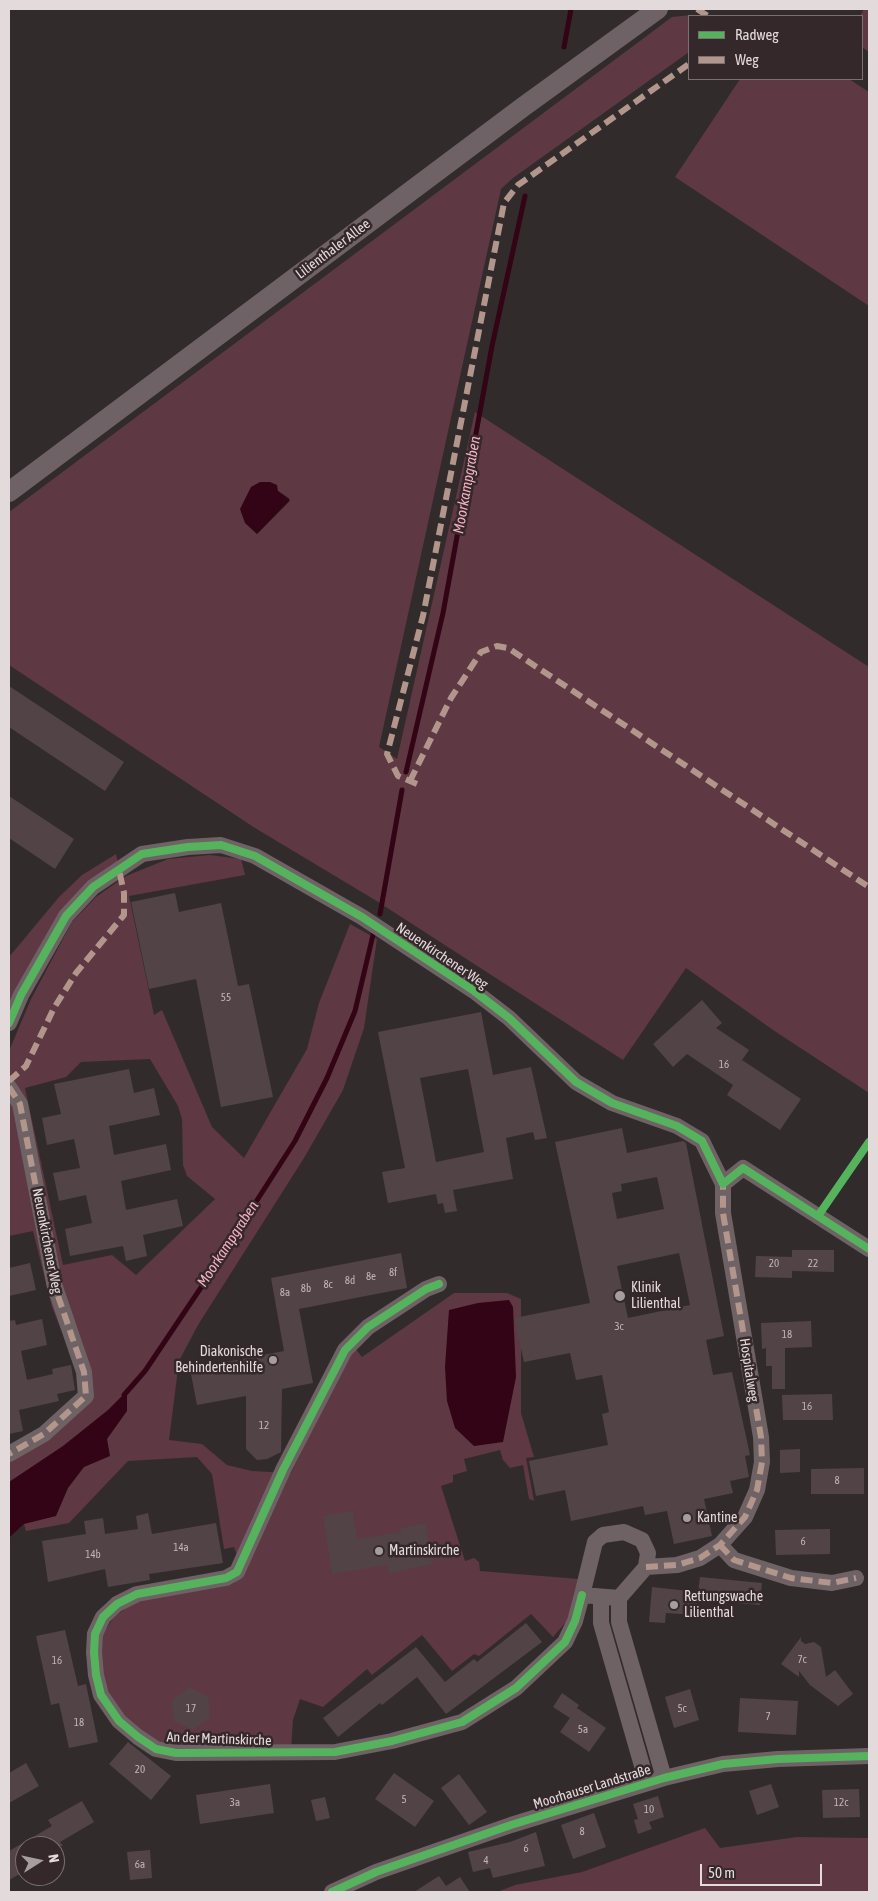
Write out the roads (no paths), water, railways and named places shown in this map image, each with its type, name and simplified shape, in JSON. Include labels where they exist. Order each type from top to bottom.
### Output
[{"type":"main road","name":"Lilienthaler Allee","points":[[9,492],[523,107],[658,9]]},
{"type":"street","name":"Neuenkirchener Weg","points":[[9,1023],[21,995],[66,916],[93,887],[142,854],[188,847],[221,845],[255,856],[362,917],[474,991],[509,1018],[576,1082],[612,1103],[677,1126],[702,1141],[723,1184]]},
{"type":"street","name":"Neuenkirchener Weg","points":[[9,1087],[20,1104],[55,1287],[84,1372],[86,1396],[44,1434],[9,1454]]},
{"type":"street","points":[[723,1184],[743,1168],[869,1250]]},
{"type":"street","name":"Hospitalweg","points":[[646,1567],[678,1565],[700,1558],[720,1545],[745,1517],[757,1490],[762,1462],[760,1437],[723,1213],[723,1184]]},
{"type":"street","name":"An der Martinskirche","points":[[439,1284],[426,1288],[368,1327],[345,1350],[283,1470],[237,1572],[226,1578],[137,1594],[118,1604],[104,1617],[95,1634],[94,1652],[96,1675],[101,1695],[119,1721],[156,1749],[176,1753],[335,1752],[392,1741],[462,1722],[492,1705],[516,1688],[565,1642],[575,1621],[582,1595]]},
{"type":"street","points":[[619,1598],[582,1595],[594,1542],[603,1535],[624,1532],[642,1540],[648,1553],[646,1567],[619,1598],[619,1622],[664,1778]]},
{"type":"street","points":[[720,1545],[734,1560],[791,1578],[832,1582],[856,1578]]},
{"type":"street","points":[[601,1598],[601,1623],[647,1783]]},
{"type":"street","name":"Moorhauser Landstraße","points":[[332,1892],[376,1872],[511,1825],[664,1778],[723,1764],[778,1759],[869,1756]]},
{"type":"waterway","name":"Moorkampgraben","points":[[564,47],[571,9]]},
{"type":"waterway","name":"Moorkampgraben","points":[[406,772],[443,613],[492,346],[525,196]]},
{"type":"waterway","name":"Moorkampgraben","points":[[380,914],[402,790]]},
{"type":"waterway","name":"Moorkampgraben","points":[[124,1395],[145,1371],[295,1141],[327,1078],[355,1011],[373,935]]},
{"type":"place","name":"Klinik Lilienthal","points":[[620,1296]]},
{"type":"place","name":"Diakonische Behindertenhilfe","points":[[273,1360]]},
{"type":"place","name":"Kantine","points":[[687,1518]]},
{"type":"place","name":"Martinskirche","points":[[379,1551]]},
{"type":"place","name":"Rettungswache Lilienthal","points":[[674,1605]]}]
